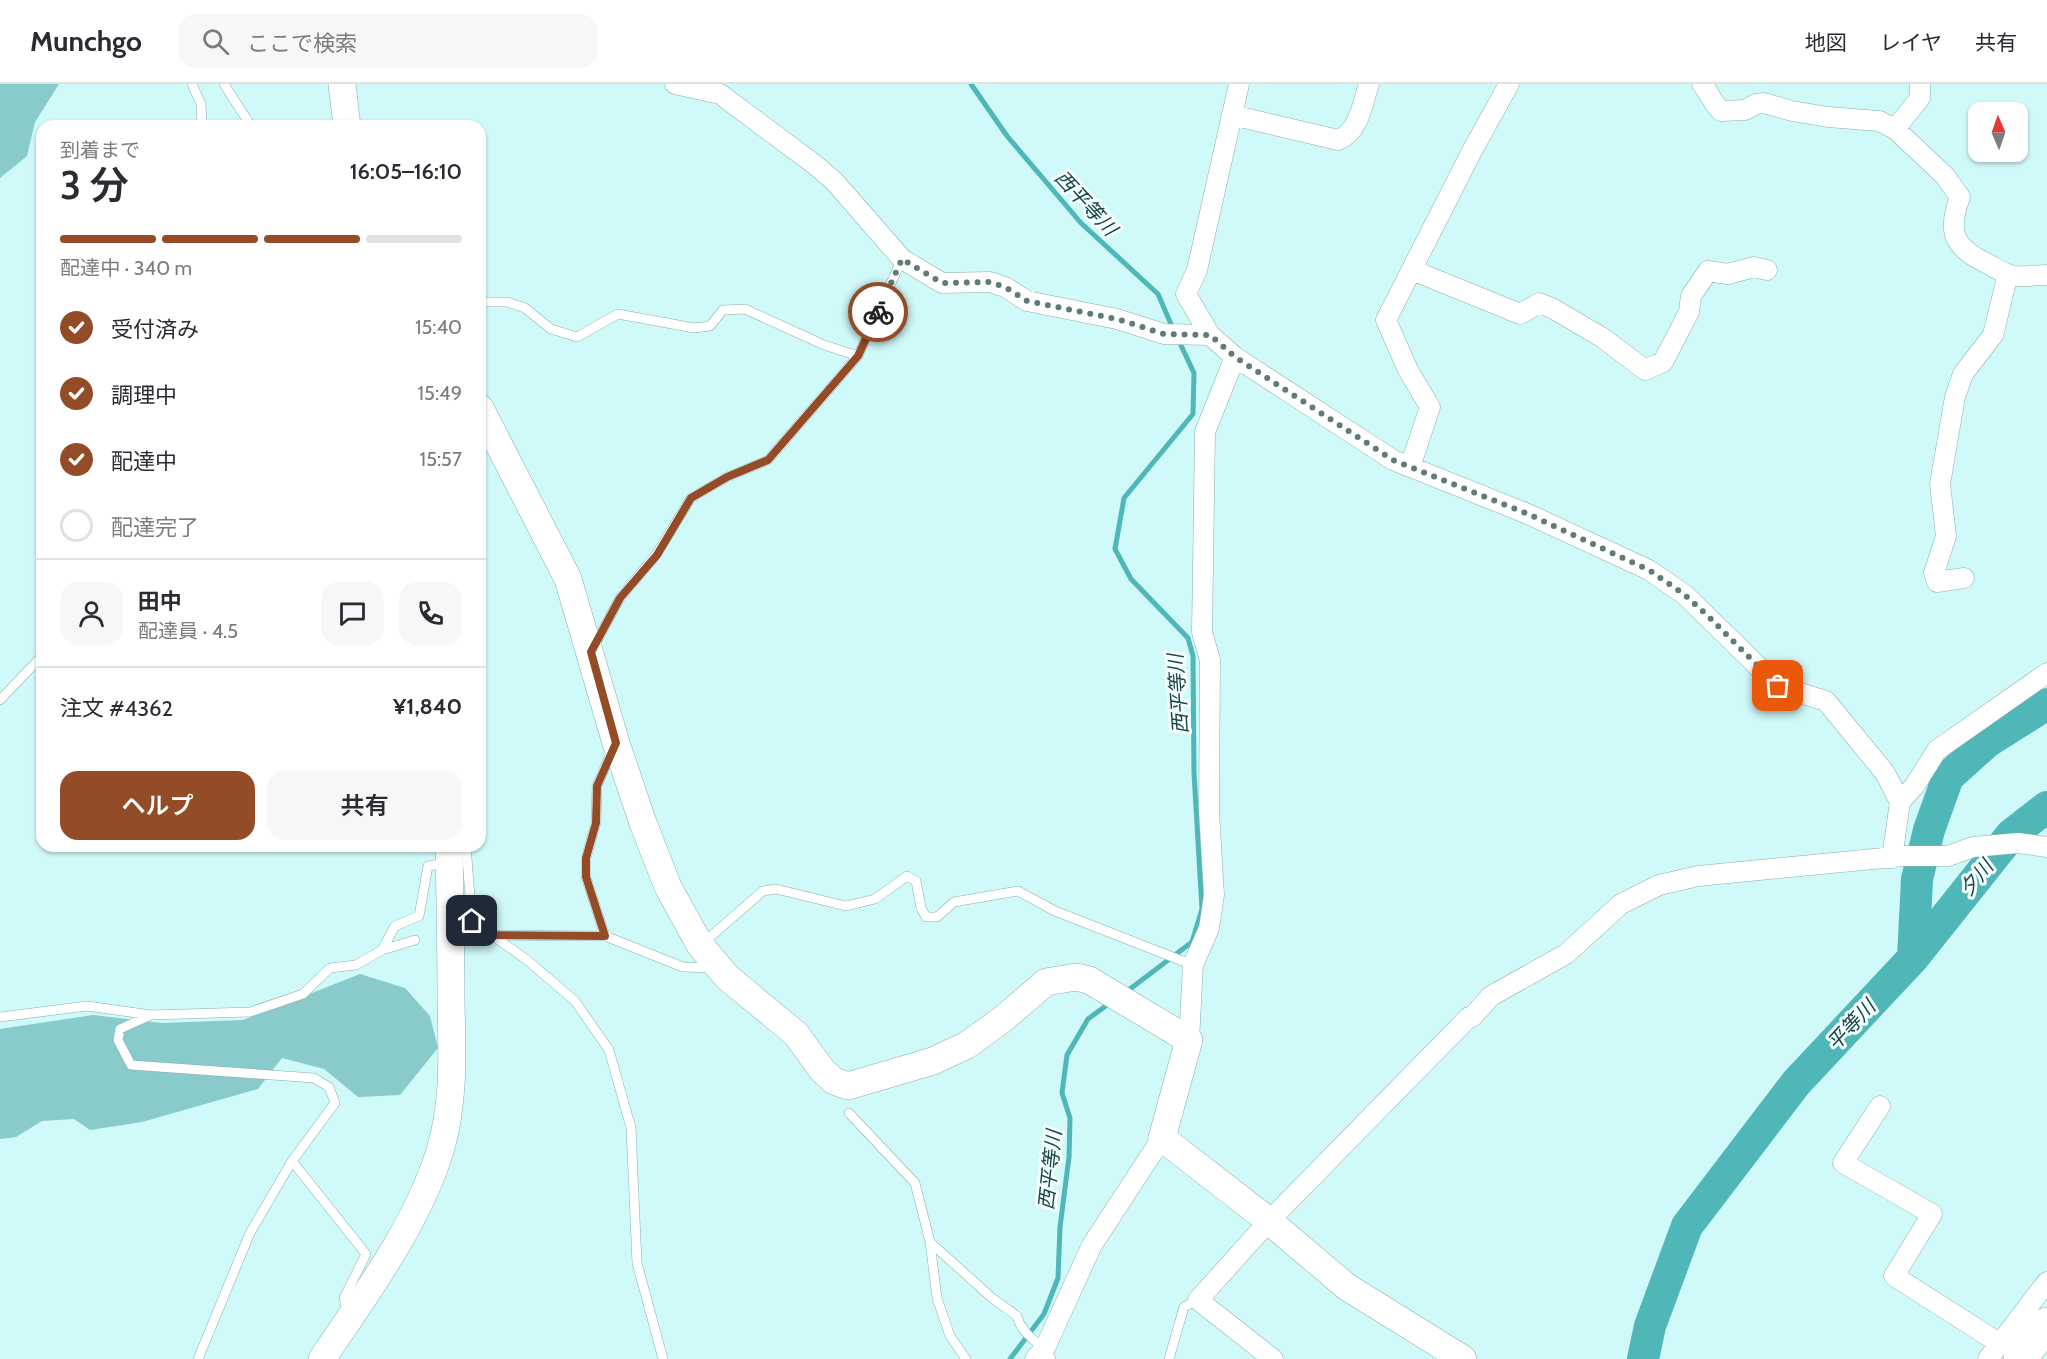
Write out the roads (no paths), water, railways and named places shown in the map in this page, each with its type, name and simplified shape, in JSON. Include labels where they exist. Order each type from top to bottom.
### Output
[{"type":"highway","points":[[2002,1354],[2047,1324]]},
{"type":"street","points":[[342,84],[346,120]]},
{"type":"street","points":[[675,84],[720,94],[814,164],[834,181],[902,259],[942,283],[990,282],[1005,287],[1027,301],[1117,319],[1164,334],[1200,336],[1393,460],[1528,514],[1649,570],[1692,601],[1778,686],[1826,701],[1885,773],[1900,802],[1898,857]]},
{"type":"street","points":[[1200,336],[1186,294],[1197,270],[1239,84]]},
{"type":"street","points":[[1232,115],[1338,140],[1349,135],[1355,128],[1369,84]]},
{"type":"street","points":[[1410,467],[1431,407],[1408,370],[1386,320],[1472,151],[1509,84]]},
{"type":"street","points":[[1702,84],[1708,91],[1713,104],[1721,111],[1731,113],[1764,103],[1819,116],[1879,121],[1895,129],[1944,175],[1960,197],[1955,210],[1958,244],[1965,253],[2008,274],[2047,275]]},
{"type":"street","points":[[1895,129],[1920,98],[1920,84]]},
{"type":"street","points":[[1412,270],[1520,314],[1539,303],[1552,308],[1603,338],[1645,370],[1663,362],[1689,312],[1691,296],[1708,271],[1728,274],[1754,267],[1767,270]]},
{"type":"street","points":[[1964,578],[1937,582],[1934,573],[1946,536],[1941,484],[1944,453],[1955,397],[1963,374],[1994,335],[2008,274]]},
{"type":"street","points":[[1043,1353],[1092,1245],[1162,1138],[1189,1040],[1190,964],[1209,928],[1214,895],[1209,811],[1210,660],[1202,632],[1205,432],[1235,357]]},
{"type":"street","points":[[486,420],[568,579],[616,743],[668,887],[700,945],[750,998],[796,1034],[822,1070],[834,1081],[848,1086],[933,1061],[967,1046],[1003,1019],[1035,989],[1054,979],[1089,980],[1189,1040]]},
{"type":"street","points":[[1900,802],[1915,785],[1937,750],[2047,673]]},
{"type":"street","points":[[1273,1359],[1198,1300],[1269,1221],[1491,996],[1566,954],[1621,904],[1659,885],[1698,876],[1898,857],[1948,856],[1973,847],[2018,843],[2047,847]]},
{"type":"street","points":[[322,1359],[420,1200],[439,1154],[449,1108],[453,1053],[455,852]]},
{"type":"street","points":[[1880,1106],[1843,1162],[1932,1214],[1894,1276],[2002,1354],[2047,1282]]},
{"type":"street","points":[[1162,1138],[1269,1221],[1347,1287],[1463,1359]]},
{"type":"lane","points":[[192,84],[201,104],[202,120]]},
{"type":"lane","points":[[224,84],[247,120]]},
{"type":"lane","points":[[591,652],[620,598],[657,555],[691,498],[727,477],[768,460],[858,356],[902,259]]},
{"type":"lane","points":[[486,302],[507,302],[525,308],[551,329],[577,336],[618,315],[694,328],[710,326],[723,310],[745,309],[824,345],[858,356]]},
{"type":"lane","points":[[0,700],[36,663]]},
{"type":"lane","points":[[605,936],[586,877],[586,858],[596,823],[597,786],[616,743]]},
{"type":"lane","points":[[382,950],[395,926],[419,916],[428,866],[455,852],[472,921],[527,960],[575,1000],[609,1050],[631,1128],[637,1263],[663,1359]]},
{"type":"lane","points":[[700,945],[763,891],[776,889],[846,906],[875,899],[907,876],[916,881],[921,908],[926,917],[937,917],[954,902],[1018,891],[1055,911],[1190,964]]},
{"type":"lane","points":[[470,940],[489,935],[605,936],[683,967],[719,967]]},
{"type":"lane","points":[[0,1017],[87,1006],[151,1015],[250,1012],[303,994],[330,968],[356,964],[382,950],[415,940]]},
{"type":"lane","points":[[151,1015],[120,1029],[118,1040],[131,1065],[314,1078],[329,1087],[335,1103],[292,1161],[250,1233],[198,1359]]},
{"type":"lane","points":[[849,1113],[915,1183],[930,1242],[937,1299],[950,1336],[966,1359]]},
{"type":"lane","points":[[292,1161],[366,1254],[344,1298],[348,1319]]},
{"type":"lane","points":[[930,1242],[992,1298],[1017,1316],[1020,1328],[1043,1353]]},
{"type":"lane","points":[[1169,1359],[1184,1307],[1198,1300]]},
{"type":"waterway","name":"西平等川","points":[[971,84],[1007,136],[1081,223],[1158,294],[1174,331]]},
{"type":"waterway","name":"西平等川","points":[[1126,992],[1192,942],[1202,909],[1194,773],[1193,656],[1188,638],[1131,579],[1115,549],[1124,498],[1193,414],[1194,373],[1178,339]]},
{"type":"waterway","name":"平等川","points":[[1643,1359],[1650,1326],[1687,1226],[1796,1083],[1913,958],[1917,879],[1929,830],[1948,777],[1987,742],[2047,704]]},
{"type":"waterway","name":"夕川","points":[[1913,958],[2011,835],[2047,807]]},
{"type":"waterway","name":"西平等川","points":[[1010,1359],[1044,1314],[1058,1278],[1060,1227],[1069,1157],[1070,1118],[1062,1093],[1067,1055],[1088,1019],[1111,1002]]}]
